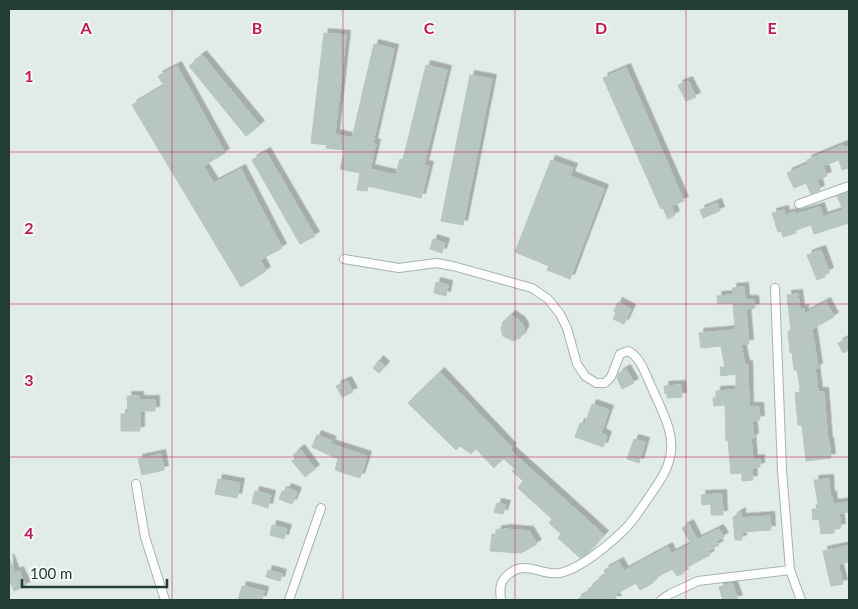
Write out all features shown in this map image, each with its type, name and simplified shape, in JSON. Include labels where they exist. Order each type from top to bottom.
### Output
[{"type":"street","points":[[799,204],[849,186]]},
{"type":"street","points":[[344,259],[399,268],[436,263],[454,266],[532,288],[548,299],[560,314],[567,328],[577,364],[585,376],[596,383],[605,383],[611,377],[620,354],[628,351],[634,354],[643,369],[668,426],[671,440],[671,457],[663,476],[625,530],[599,551],[576,567],[562,573],[548,573],[520,567],[510,572],[502,582],[501,600]]},
{"type":"street","points":[[775,288],[782,470],[790,570],[801,600]]},
{"type":"street","points":[[136,484],[145,537],[166,600]]},
{"type":"street","points":[[288,600],[321,508]]},
{"type":"street","points":[[661,600],[698,581],[790,570]]},
{"type":"building","points":[[324,33],[346,35],[335,134],[352,138],[374,44],[394,49],[373,143],[376,144],[370,169],[396,175],[400,159],[403,160],[426,65],[447,70],[424,165],[429,166],[421,198],[368,186],[367,191],[357,190],[360,173],[340,169],[345,150],[326,148],[327,145],[311,143]]},
{"type":"building","points":[[202,55],[260,125],[246,136],[189,66]]},
{"type":"building","points":[[177,66],[225,153],[203,166],[214,183],[241,169],[282,248],[260,260],[266,271],[241,287],[132,105],[164,86],[158,76]]},
{"type":"building","points":[[626,68],[684,201],[671,206],[675,215],[668,219],[663,208],[661,209],[603,78]]},
{"type":"building","points":[[470,75],[492,79],[463,225],[441,221]]},
{"type":"building","points":[[688,81],[696,97],[686,101],[678,85]]},
{"type":"building","points":[[843,145],[844,148],[849,146],[849,168],[842,170],[839,160],[823,166],[827,176],[817,180],[820,190],[811,194],[806,183],[794,188],[787,173],[808,164],[807,160]]},
{"type":"building","points":[[266,152],[315,236],[300,244],[252,160]]},
{"type":"building","points":[[551,160],[573,168],[570,176],[604,189],[570,279],[547,270],[549,266],[515,252]]},
{"type":"building","points":[[849,192],[849,223],[814,234],[811,225],[795,230],[796,233],[783,237],[781,231],[778,232],[772,213],[784,210],[785,215],[795,212],[796,214],[820,207],[823,217],[843,210],[837,196]]},
{"type":"building","points":[[717,203],[720,211],[703,218],[700,210]]},
{"type":"building","points":[[433,239],[445,243],[442,253],[430,249]]},
{"type":"building","points":[[821,250],[829,272],[824,274],[825,277],[817,280],[807,255]]},
{"type":"building","points":[[436,282],[448,285],[446,296],[434,293]]},
{"type":"building","points":[[744,287],[745,300],[754,300],[755,308],[746,309],[749,344],[741,344],[745,365],[748,365],[749,407],[759,407],[760,420],[752,421],[754,438],[751,438],[753,460],[760,459],[760,467],[752,468],[753,480],[742,481],[742,473],[731,474],[728,440],[726,441],[725,405],[714,406],[713,398],[716,398],[716,391],[736,390],[736,374],[721,376],[720,367],[725,367],[721,346],[701,348],[699,333],[735,330],[733,303],[718,304],[717,296],[733,295],[732,288]]},
{"type":"building","points":[[798,294],[800,310],[804,309],[804,314],[826,302],[834,317],[812,329],[818,368],[815,368],[818,392],[824,392],[831,458],[806,461],[802,425],[798,425],[795,393],[801,392],[797,370],[794,370],[792,352],[790,353],[788,331],[791,331],[787,295]]},
{"type":"building","points":[[618,302],[631,309],[624,324],[613,319]]},
{"type":"building","points":[[511,315],[520,321],[524,327],[520,338],[513,341],[503,336],[501,329],[503,322]]},
{"type":"building","points":[[849,338],[849,350],[843,353],[838,343]]},
{"type":"building","points":[[379,360],[385,366],[379,373],[373,368]]},
{"type":"building","points":[[626,369],[634,383],[622,389],[617,378],[619,373]]},
{"type":"building","points":[[440,372],[512,448],[510,450],[604,535],[588,553],[580,558],[558,538],[561,534],[549,523],[552,519],[518,488],[523,481],[512,471],[515,469],[503,458],[494,468],[476,449],[471,454],[460,446],[456,450],[408,403]]},
{"type":"building","points":[[347,381],[353,392],[342,397],[336,386]]},
{"type":"building","points":[[681,385],[682,397],[667,398],[664,386]]},
{"type":"building","points":[[127,396],[139,396],[139,400],[155,400],[155,411],[140,411],[140,431],[121,431],[121,414],[128,414]]},
{"type":"building","points":[[592,404],[609,410],[601,433],[607,436],[603,447],[575,437],[580,423],[585,424]]},
{"type":"building","points":[[317,435],[332,441],[330,444],[367,456],[360,478],[335,470],[338,459],[312,447]]},
{"type":"building","points":[[634,439],[645,442],[639,463],[627,459]]},
{"type":"building","points":[[300,449],[315,469],[305,477],[292,461],[295,458],[293,455]]},
{"type":"building","points":[[161,454],[164,470],[142,475],[138,459]]},
{"type":"building","points":[[218,479],[240,483],[237,498],[215,494]]},
{"type":"building","points":[[829,479],[830,496],[832,496],[833,504],[849,502],[849,512],[839,513],[841,528],[834,529],[834,533],[821,534],[819,519],[813,520],[812,509],[819,509],[814,480]]},
{"type":"building","points":[[287,488],[297,492],[292,504],[279,499],[282,491],[285,492]]},
{"type":"building","points":[[255,491],[271,495],[268,508],[252,503]]},
{"type":"building","points":[[722,494],[723,515],[711,515],[711,504],[702,505],[701,495]]},
{"type":"building","points":[[497,503],[506,505],[503,514],[494,512]]},
{"type":"building","points":[[741,512],[741,518],[770,516],[771,530],[742,532],[742,540],[735,540],[733,517]]},
{"type":"building","points":[[689,524],[697,540],[719,529],[724,537],[716,541],[719,545],[708,551],[710,555],[682,570],[684,573],[677,576],[672,569],[652,580],[653,583],[640,590],[636,583],[614,595],[617,600],[576,600],[590,592],[588,589],[606,574],[604,570],[619,562],[624,571],[668,547],[671,554],[691,544],[682,528]]},
{"type":"building","points":[[272,525],[287,529],[284,539],[270,535]]},
{"type":"building","points":[[497,530],[529,531],[537,544],[521,553],[490,551],[492,534],[497,534]]},
{"type":"building","points":[[849,546],[849,562],[838,564],[843,584],[831,586],[823,551]]},
{"type":"building","points":[[9,558],[15,573],[19,571],[26,586],[14,591],[9,579]]},
{"type":"building","points":[[268,570],[282,574],[280,581],[266,577]]},
{"type":"building","points":[[732,583],[738,600],[723,600],[719,587]]},
{"type":"building","points":[[242,586],[264,591],[262,600],[238,600]]}]
